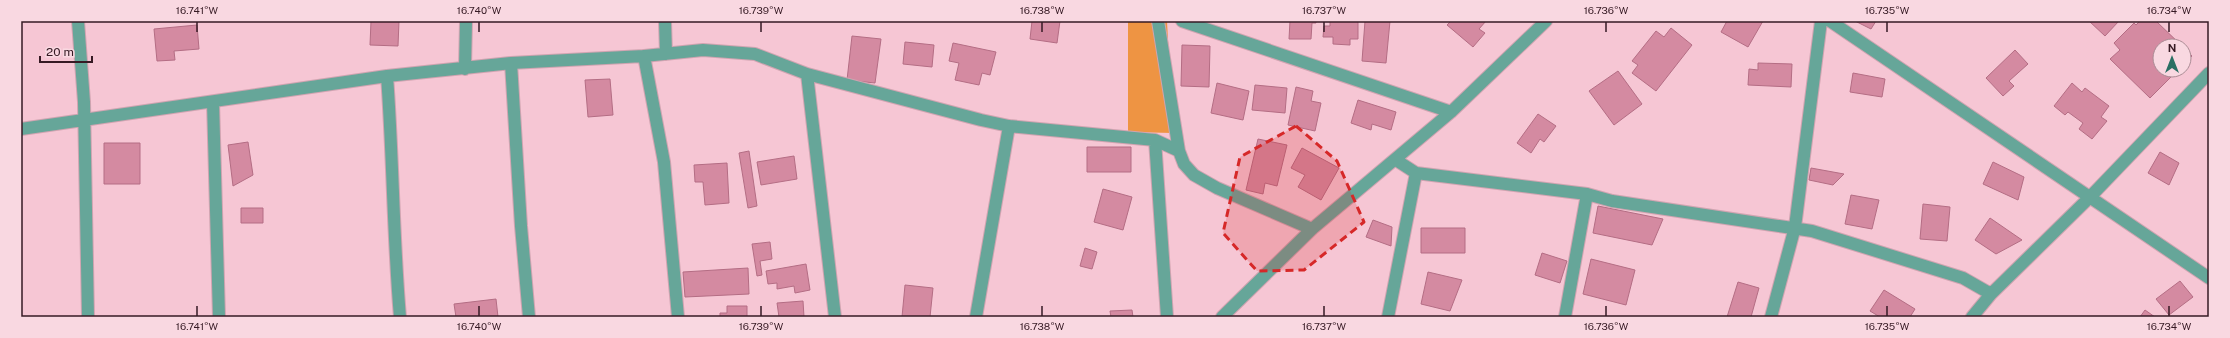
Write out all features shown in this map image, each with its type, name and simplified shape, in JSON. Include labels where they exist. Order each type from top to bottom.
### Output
[{"type":"street","points":[[78,21],[85,121],[88,317]]},
{"type":"street","points":[[465,69],[466,21]]},
{"type":"street","points":[[665,21],[666,54]]},
{"type":"street","points":[[1158,21],[1179,151],[1184,164],[1194,175],[1218,188],[1312,229]]},
{"type":"street","points":[[1182,21],[1451,112]]},
{"type":"street","points":[[1222,317],[1312,229],[1396,160],[1451,112],[1546,21]]},
{"type":"street","points":[[1771,317],[1795,228],[1821,21]]},
{"type":"street","points":[[1830,21],[2209,278]]},
{"type":"street","points":[[21,128],[85,121],[213,102],[281,90],[387,76],[511,63],[644,56],[703,50],[755,54],[807,74],[1009,126],[1155,140],[1179,151]]},
{"type":"street","points":[[644,56],[664,162],[678,317]]},
{"type":"street","points":[[511,63],[521,226],[529,317]]},
{"type":"street","points":[[1972,317],[1991,294],[2090,197],[2209,73]]},
{"type":"street","points":[[807,74],[834,317]]},
{"type":"street","points":[[387,76],[393,150],[394,239],[400,317]]},
{"type":"street","points":[[213,102],[219,317]]},
{"type":"street","points":[[976,317],[1009,126]]},
{"type":"street","points":[[1155,140],[1167,317]]},
{"type":"street","points":[[1396,160],[1416,173],[1586,194],[1612,201],[1812,231],[1963,278],[1991,294]]},
{"type":"street","points":[[1388,317],[1416,173]]},
{"type":"street","points":[[1565,317],[1586,194]]},
{"type":"highlighted area","points":[[1296,126],[1337,161],[1364,222],[1304,270],[1257,271],[1223,233],[1240,157]]},
{"type":"shaded area","points":[[1128,21],[1167,21],[1173,133],[1128,132]]},
{"type":"building","points":[[371,21],[399,21],[398,46],[370,45]]},
{"type":"building","points":[[1032,21],[1060,21],[1057,43],[1030,39]]},
{"type":"building","points":[[1290,21],[1316,21],[1316,23],[1312,23],[1311,39],[1289,39]]},
{"type":"building","points":[[1330,21],[1358,21],[1358,39],[1350,39],[1350,45],[1333,44],[1333,37],[1323,37],[1324,26],[1330,26]]},
{"type":"building","points":[[1365,21],[1390,21],[1386,63],[1362,61]]},
{"type":"building","points":[[1451,21],[1486,21],[1479,29],[1485,33],[1473,47],[1447,25]]},
{"type":"building","points":[[1727,21],[1763,21],[1748,47],[1721,32]]},
{"type":"building","points":[[1855,21],[1876,21],[1871,29]]},
{"type":"building","points":[[2089,21],[2119,21],[2105,36]]},
{"type":"building","points":[[2140,21],[2156,21],[2174,38],[2152,38],[2152,78],[2170,78],[2150,98],[2110,59],[2120,50],[2114,43],[2134,23],[2136,25]]},
{"type":"building","points":[[197,25],[199,49],[174,51],[175,60],[157,61],[154,29]]},
{"type":"building","points":[[1671,28],[1692,45],[1656,91],[1632,73],[1638,65],[1632,61],[1656,31],[1664,37]]},
{"type":"building","points":[[852,36],[881,39],[875,83],[847,80]]},
{"type":"building","points":[[905,42],[934,45],[932,67],[903,64]]},
{"type":"building","points":[[953,43],[996,52],[990,75],[982,73],[979,85],[955,80],[959,63],[949,61]]},
{"type":"building","points":[[1182,45],[1210,46],[1209,87],[1181,86]]},
{"type":"building","points":[[2015,50],[2028,64],[2009,81],[2014,86],[2003,96],[1986,78]]},
{"type":"building","points":[[1758,63],[1792,64],[1791,87],[1748,85],[1749,69],[1758,70]]},
{"type":"building","points":[[1618,71],[1642,104],[1614,125],[1589,91]]},
{"type":"building","points":[[1853,73],[1885,79],[1882,97],[1850,92]]},
{"type":"building","points":[[610,79],[613,115],[588,117],[585,80]]},
{"type":"building","points":[[1217,83],[1249,91],[1243,120],[1211,113]]},
{"type":"building","points":[[2072,83],[2082,92],[2085,88],[2109,106],[2101,117],[2107,121],[2092,139],[2079,129],[2083,123],[2068,112],[2065,115],[2054,106]]},
{"type":"building","points":[[1255,85],[1287,88],[1285,113],[1252,110]]},
{"type":"building","points":[[1296,87],[1313,91],[1311,101],[1321,103],[1315,131],[1288,125]]},
{"type":"building","points":[[1358,100],[1396,112],[1391,130],[1372,124],[1371,130],[1351,123]]},
{"type":"building","points":[[1538,114],[1556,126],[1544,142],[1540,139],[1531,153],[1517,143]]},
{"type":"building","points":[[1258,139],[1287,145],[1277,186],[1265,183],[1263,194],[1246,190]]},
{"type":"building","points":[[248,142],[253,175],[233,186],[228,145]]},
{"type":"building","points":[[104,143],[140,143],[140,184],[104,184]]},
{"type":"building","points":[[1087,147],[1131,147],[1131,172],[1087,172]]},
{"type":"building","points":[[1302,148],[1339,168],[1321,200],[1298,187],[1305,175],[1291,168]]},
{"type":"building","points":[[749,151],[757,206],[748,208],[739,153]]},
{"type":"building","points":[[2160,152],[2179,163],[2169,185],[2148,173]]},
{"type":"building","points":[[794,156],[797,179],[761,185],[757,162]]},
{"type":"building","points":[[1993,162],[2024,177],[2018,200],[1983,184]]},
{"type":"building","points":[[727,163],[729,203],[705,205],[703,182],[695,182],[694,165]]},
{"type":"building","points":[[1811,168],[1844,174],[1833,185],[1809,180]]},
{"type":"building","points":[[1103,189],[1132,197],[1123,230],[1094,222]]},
{"type":"building","points":[[1851,195],[1879,200],[1872,229],[1845,224]]},
{"type":"building","points":[[1923,204],[1950,207],[1947,241],[1920,239]]},
{"type":"building","points":[[1598,206],[1663,219],[1652,245],[1593,233]]},
{"type":"building","points":[[241,208],[263,208],[263,223],[241,223]]},
{"type":"building","points":[[1990,218],[2022,240],[1996,254],[1975,240]]},
{"type":"building","points":[[1373,220],[1392,227],[1391,246],[1366,237]]},
{"type":"building","points":[[1421,228],[1465,228],[1465,253],[1421,253]]},
{"type":"building","points":[[770,242],[772,259],[760,261],[762,275],[757,276],[752,244]]},
{"type":"building","points":[[1085,248],[1097,252],[1092,269],[1080,266]]},
{"type":"building","points":[[1542,253],[1567,261],[1560,283],[1535,275]]},
{"type":"building","points":[[1591,259],[1635,270],[1626,305],[1583,294]]},
{"type":"building","points":[[806,264],[810,290],[795,293],[794,286],[777,289],[777,283],[768,284],[766,271]]},
{"type":"building","points":[[748,268],[749,294],[685,297],[683,272]]},
{"type":"building","points":[[1428,272],[1462,280],[1450,311],[1421,304]]},
{"type":"building","points":[[2180,281],[2193,297],[2169,315],[2156,299]]},
{"type":"building","points":[[1738,282],[1759,288],[1751,317],[1727,317]]},
{"type":"building","points":[[905,285],[933,288],[930,317],[902,317]]},
{"type":"building","points":[[1884,290],[1915,309],[1910,317],[1880,317],[1870,311]]},
{"type":"building","points":[[496,299],[498,317],[456,317],[454,304]]},
{"type":"building","points":[[803,301],[804,317],[779,317],[777,303]]},
{"type":"building","points":[[727,306],[747,306],[747,317],[720,317],[720,313],[727,313]]},
{"type":"building","points":[[1132,310],[1133,317],[1111,317],[1110,311]]},
{"type":"building","points":[[2145,310],[2155,317],[2140,317]]}]
